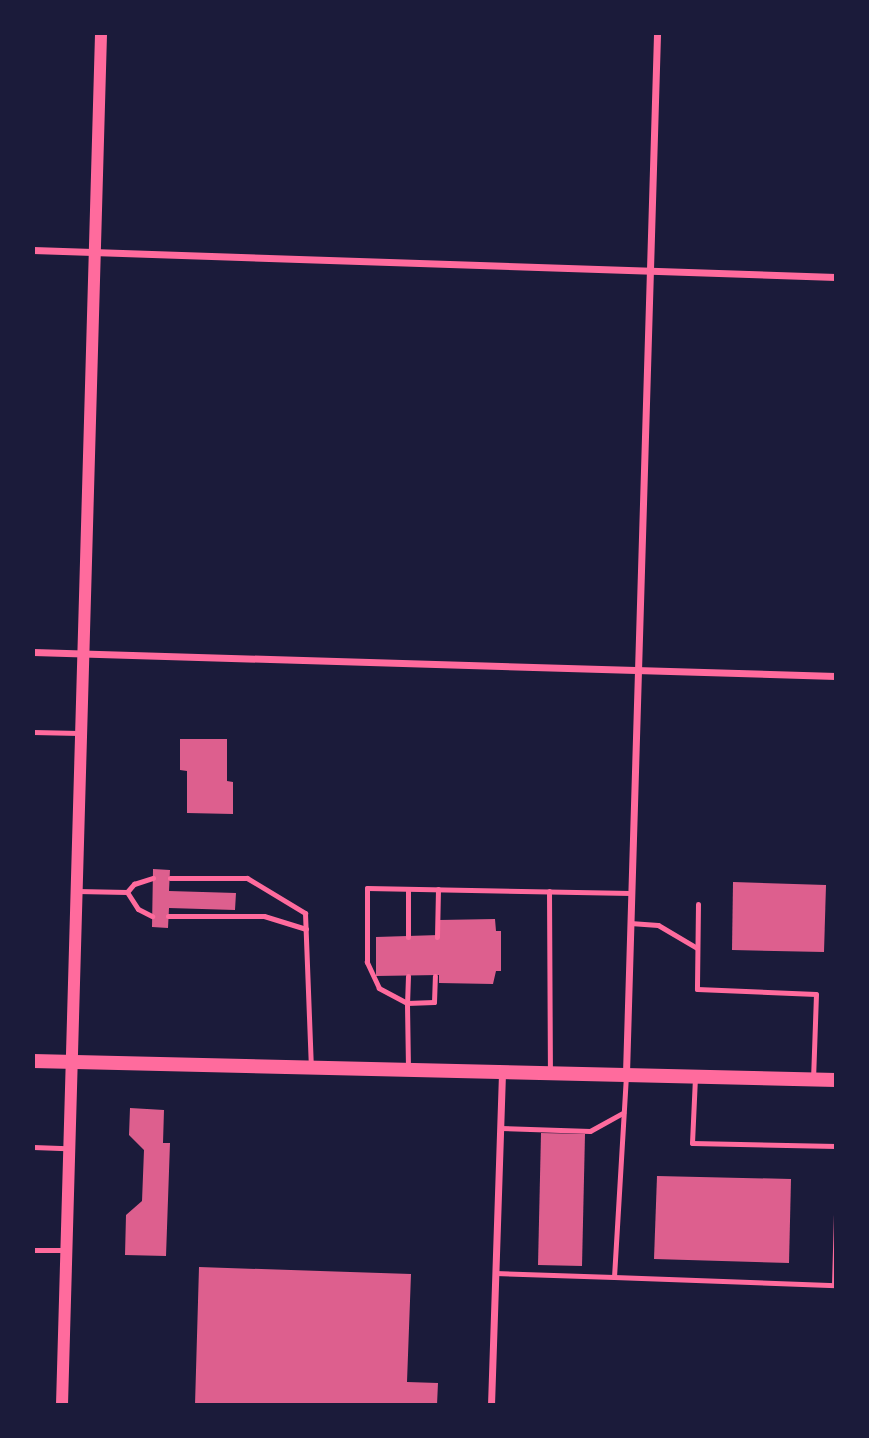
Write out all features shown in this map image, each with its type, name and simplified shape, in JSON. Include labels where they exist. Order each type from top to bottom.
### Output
[{"type":"main road","points":[[33,1061],[550,1071],[836,1080]]},
{"type":"street","points":[[62,1405],[66,1148],[101,33]]},
{"type":"street","points":[[626,1073],[657,33]]},
{"type":"street","points":[[33,250],[836,277]]},
{"type":"street","points":[[33,652],[836,676]]},
{"type":"street","points":[[491,1405],[502,1070]]},
{"type":"lane","points":[[33,732],[80,733]]},
{"type":"lane","points":[[74,891],[127,892],[134,884],[153,878]]},
{"type":"lane","points":[[170,878],[247,878],[305,913],[311,1067]]},
{"type":"lane","points":[[435,976],[434,1002],[407,1003],[379,988],[367,962],[367,888],[631,894]]},
{"type":"lane","points":[[408,889],[408,937]]},
{"type":"lane","points":[[437,937],[438,889]]},
{"type":"lane","points":[[549,891],[550,1071]]},
{"type":"lane","points":[[127,892],[138,909],[152,916]]},
{"type":"lane","points":[[698,904],[697,989],[816,994],[813,1079]]},
{"type":"lane","points":[[169,916],[264,916],[306,929]]},
{"type":"lane","points":[[630,923],[659,925],[697,948]]},
{"type":"lane","points":[[408,976],[408,1068]]},
{"type":"lane","points":[[614,1277],[626,1073]]},
{"type":"lane","points":[[695,1077],[692,1143],[836,1146]]},
{"type":"lane","points":[[500,1128],[590,1131],[623,1114]]},
{"type":"lane","points":[[33,1147],[66,1148]]},
{"type":"lane","points":[[495,1273],[835,1285],[836,1216]]},
{"type":"lane","points":[[33,1250],[65,1250]]},
{"type":"building","points":[[180,739],[227,739],[227,781],[233,782],[233,814],[187,813],[187,771],[180,770]]},
{"type":"building","points":[[153,869],[170,870],[169,891],[236,893],[235,910],[169,908],[168,928],[152,927]]},
{"type":"building","points":[[733,882],[826,885],[824,952],[732,950]]},
{"type":"building","points":[[495,919],[496,931],[501,931],[501,971],[496,971],[493,984],[439,983],[439,975],[376,976],[376,937],[439,935],[439,920]]},
{"type":"building","points":[[130,1108],[164,1110],[163,1143],[170,1143],[166,1256],[125,1255],[126,1215],[142,1201],[144,1150],[129,1135]]},
{"type":"building","points":[[541,1133],[585,1134],[582,1266],[538,1265]]},
{"type":"building","points":[[657,1176],[791,1179],[789,1263],[654,1259]]},
{"type":"building","points":[[199,1267],[411,1274],[407,1382],[438,1383],[437,1405],[195,1405]]}]
